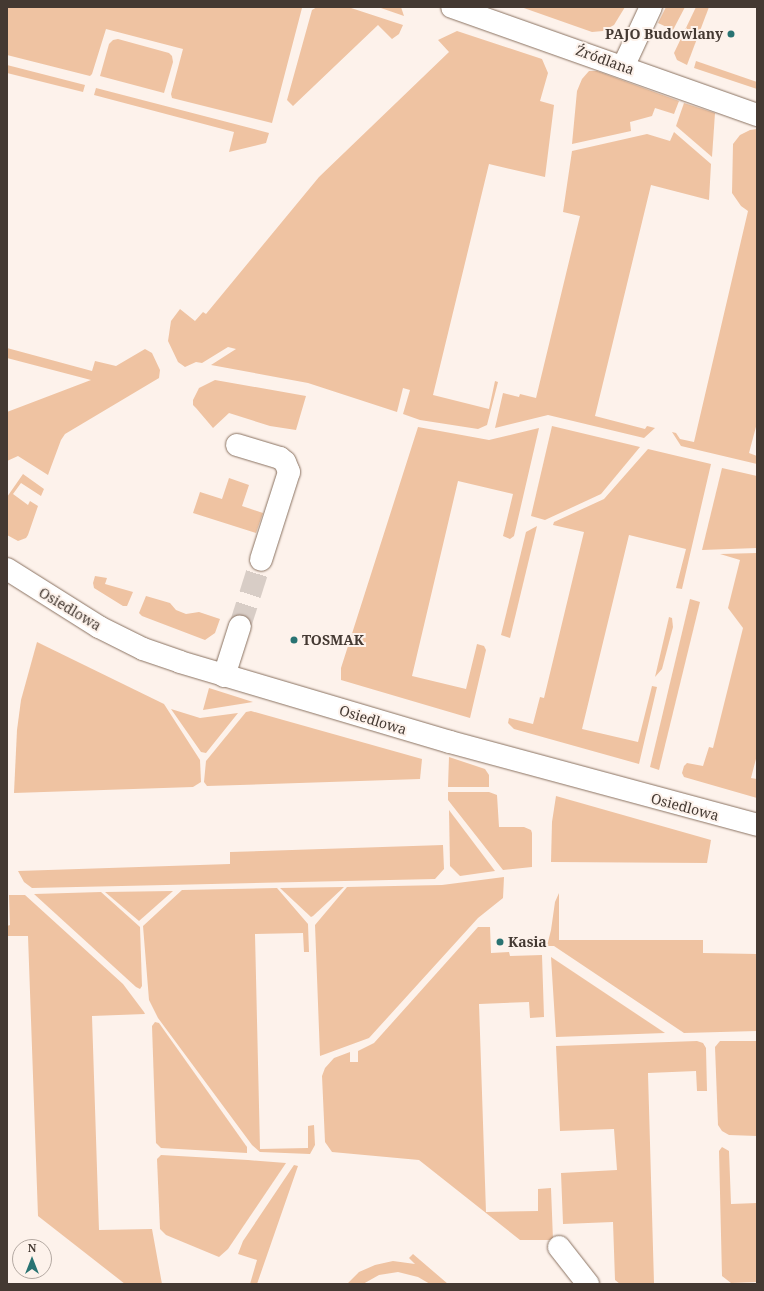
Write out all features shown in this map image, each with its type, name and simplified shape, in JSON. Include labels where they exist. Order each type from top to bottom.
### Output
[{"type":"street","name":"Źródlana","points":[[452,7],[757,115]]},
{"type":"street","points":[[622,67],[651,7]]},
{"type":"street","points":[[237,445],[280,458],[285,462],[289,472],[261,560]]},
{"type":"street","name":"Osiedlowa","points":[[7,569],[74,613],[124,640],[151,652],[219,675],[450,742],[757,826]]},
{"type":"street","points":[[219,675],[240,626]]},
{"type":"street","points":[[559,1247],[588,1284]]},
{"type":"shaded area","points":[[7,7],[302,8],[272,123],[172,98],[171,94],[183,49],[106,29],[92,74],[90,76],[7,55]]},
{"type":"shaded area","points":[[317,7],[348,7],[403,25],[399,34],[392,39],[378,25],[293,106],[287,100],[312,10]]},
{"type":"shaded area","points":[[378,7],[401,7],[404,16]]},
{"type":"shaded area","points":[[521,7],[625,7],[614,25],[603,31],[592,32]]},
{"type":"shaded area","points":[[666,7],[685,7],[673,30],[658,23]]},
{"type":"shaded area","points":[[696,7],[709,7],[687,65],[677,60],[674,53]]},
{"type":"shaded area","points":[[457,31],[542,59],[548,73],[540,101],[554,105],[545,177],[489,164],[433,395],[489,409],[495,381],[498,382],[487,425],[478,429],[420,420],[403,414],[410,390],[403,388],[397,412],[308,383],[211,365],[236,349],[228,347],[202,363],[196,362],[185,367],[178,362],[168,341],[171,321],[180,309],[195,321],[203,312],[206,314],[319,177],[449,52],[438,40]]},
{"type":"shaded area","points":[[118,39],[169,53],[172,56],[173,62],[164,93],[100,76],[109,44],[113,40]]},
{"type":"shaded area","points":[[696,61],[757,82],[757,89],[694,68]]},
{"type":"shaded area","points":[[7,65],[85,85],[83,92],[7,73]]},
{"type":"shaded area","points":[[589,71],[597,71],[679,101],[674,114],[655,108],[652,116],[630,122],[631,131],[572,144],[577,91],[582,79]]},
{"type":"shaded area","points":[[96,88],[269,133],[266,143],[229,152],[234,132],[94,95]]},
{"type":"shaded area","points":[[684,103],[715,113],[712,157],[676,126]]},
{"type":"shaded area","points":[[757,129],[757,423],[749,453],[757,456],[757,464],[681,446],[672,432],[676,433],[680,439],[694,442],[748,211],[741,206],[732,193],[733,144],[740,135],[750,130]]},
{"type":"shaded area","points":[[674,132],[711,164],[709,200],[651,185],[595,416],[645,429],[647,426],[655,428],[644,438],[548,415],[495,428],[503,393],[519,397],[520,394],[536,398],[580,216],[563,212],[572,151],[647,134],[670,141]]},
{"type":"shaded area","points":[[7,348],[92,371],[95,361],[116,366],[145,349],[152,353],[160,370],[159,378],[65,434],[61,440],[48,475],[18,456],[7,461],[7,412],[91,380],[7,358]]},
{"type":"shaded area","points":[[215,380],[306,396],[296,430],[270,426],[229,413],[213,428],[193,405],[193,400],[199,388]]},
{"type":"shaded area","points":[[552,426],[640,447],[601,494],[545,520],[531,516]]},
{"type":"shaded area","points":[[418,427],[489,440],[539,428],[514,536],[510,539],[503,536],[513,494],[458,481],[412,676],[466,689],[477,644],[484,646],[486,650],[470,718],[341,680],[341,668]]},
{"type":"shaded area","points":[[648,449],[711,464],[682,589],[676,588],[686,549],[629,535],[582,729],[638,742],[652,686],[657,687],[639,764],[514,729],[508,723],[509,718],[533,724],[540,697],[544,698],[584,532],[553,525],[554,522],[604,499]]},
{"type":"shaded area","points":[[722,468],[757,476],[757,548],[702,550]]},
{"type":"shaded area","points":[[23,474],[44,489],[41,496],[21,483],[13,494],[28,505],[30,501],[38,506],[28,535],[26,538],[18,541],[7,535],[7,497]]},
{"type":"shaded area","points":[[229,478],[249,485],[242,506],[263,513],[256,533],[193,513],[200,492],[222,499]]},
{"type":"shaded area","points":[[537,526],[510,638],[501,635],[526,532]]},
{"type":"shaded area","points":[[757,553],[757,755],[751,778],[757,779],[757,798],[684,777],[682,773],[684,766],[687,763],[703,766],[709,747],[713,748],[743,628],[728,608],[740,560],[720,554]]},
{"type":"shaded area","points":[[95,576],[107,578],[105,584],[133,592],[127,606],[123,606],[94,588],[93,583]]},
{"type":"shaded area","points":[[146,596],[170,603],[176,610],[186,614],[199,612],[220,619],[215,633],[205,640],[142,616],[139,613]]},
{"type":"shaded area","points":[[690,599],[700,602],[659,770],[650,767]]},
{"type":"shaded area","points":[[669,617],[672,618],[673,627],[662,669],[655,677]]},
{"type":"shaded area","points":[[37,642],[164,704],[200,760],[201,782],[193,787],[14,793],[17,730],[21,700]]},
{"type":"shaded area","points":[[209,688],[253,702],[203,710]]},
{"type":"shaded area","points":[[171,709],[200,718],[238,713],[206,753],[201,752]]},
{"type":"shaded area","points":[[251,711],[422,759],[420,779],[207,786],[204,782],[206,761],[246,712]]},
{"type":"shaded area","points":[[449,757],[485,769],[489,775],[489,787],[448,787]]},
{"type":"shaded area","points":[[448,792],[489,792],[497,795],[499,827],[524,827],[531,830],[532,867],[503,870],[448,800]]},
{"type":"shaded area","points":[[556,796],[711,840],[707,863],[551,862],[552,822]]},
{"type":"shaded area","points":[[449,810],[495,871],[460,876],[450,866]]},
{"type":"shaded area","points":[[443,845],[444,869],[435,879],[32,888],[24,882],[18,871],[230,864],[230,852]]},
{"type":"shaded area","points":[[504,877],[503,898],[478,918],[369,1038],[320,1056],[315,925],[347,887],[442,885]]},
{"type":"shaded area","points":[[344,887],[311,917],[280,888]]},
{"type":"shaded area","points":[[277,888],[308,924],[309,952],[304,952],[303,933],[255,934],[260,1149],[308,1148],[308,1126],[314,1125],[315,1145],[310,1154],[260,1152],[252,1145],[158,1018],[149,1000],[143,926],[182,890]]},
{"type":"shaded area","points":[[173,891],[139,921],[105,892]]},
{"type":"shaded area","points":[[101,892],[140,927],[142,986],[140,989],[34,894]]},
{"type":"shaded area","points":[[559,893],[559,940],[703,940],[703,953],[757,954],[757,1031],[684,1033],[554,946],[547,946],[555,902]]},
{"type":"shaded area","points":[[9,895],[25,895],[123,984],[145,1014],[92,1016],[99,1230],[152,1229],[162,1284],[125,1284],[38,1216],[28,936],[7,936],[7,926],[10,925]]},
{"type":"shaded area","points":[[478,927],[490,927],[491,953],[509,952],[510,956],[542,955],[544,1017],[530,1018],[529,1002],[479,1004],[486,1212],[538,1211],[538,1189],[551,1188],[553,1240],[520,1240],[419,1160],[332,1152],[325,1142],[322,1076],[325,1068],[334,1058],[350,1052],[350,1062],[358,1062],[358,1051],[374,1043]]},
{"type":"shaded area","points":[[551,957],[665,1033],[556,1037]]},
{"type":"shaded area","points":[[155,1022],[159,1023],[247,1147],[247,1153],[161,1148],[156,1143],[152,1026]]},
{"type":"shaded area","points":[[697,1041],[703,1043],[706,1048],[707,1091],[697,1091],[696,1071],[648,1073],[654,1283],[620,1284],[615,1280],[613,1222],[563,1224],[561,1173],[617,1170],[614,1129],[560,1131],[556,1046]]},
{"type":"shaded area","points":[[720,1041],[757,1041],[757,1136],[729,1135],[722,1131],[718,1125],[715,1047]]},
{"type":"shaded area","points":[[722,1147],[729,1151],[731,1204],[757,1203],[757,1282],[731,1283],[722,1276],[719,1151]]},
{"type":"shaded area","points":[[161,1155],[286,1163],[228,1249],[219,1257],[166,1235],[160,1229],[157,1159]]},
{"type":"shaded area","points":[[294,1165],[298,1166],[257,1284],[250,1284],[257,1260],[238,1254],[243,1241]]},
{"type":"shaded area","points":[[413,1254],[448,1284],[430,1284],[418,1277],[398,1272],[379,1275],[363,1284],[347,1284],[359,1272],[375,1265],[393,1261],[415,1264],[409,1258]]},
{"type":"tunnel","points":[[240,626],[261,560]]},
{"type":"place","name":"PAJO Budowlany","points":[[731,34]]},
{"type":"place","name":"TOSMAK","points":[[294,640]]},
{"type":"place","name":"Kasia","points":[[500,942]]}]
